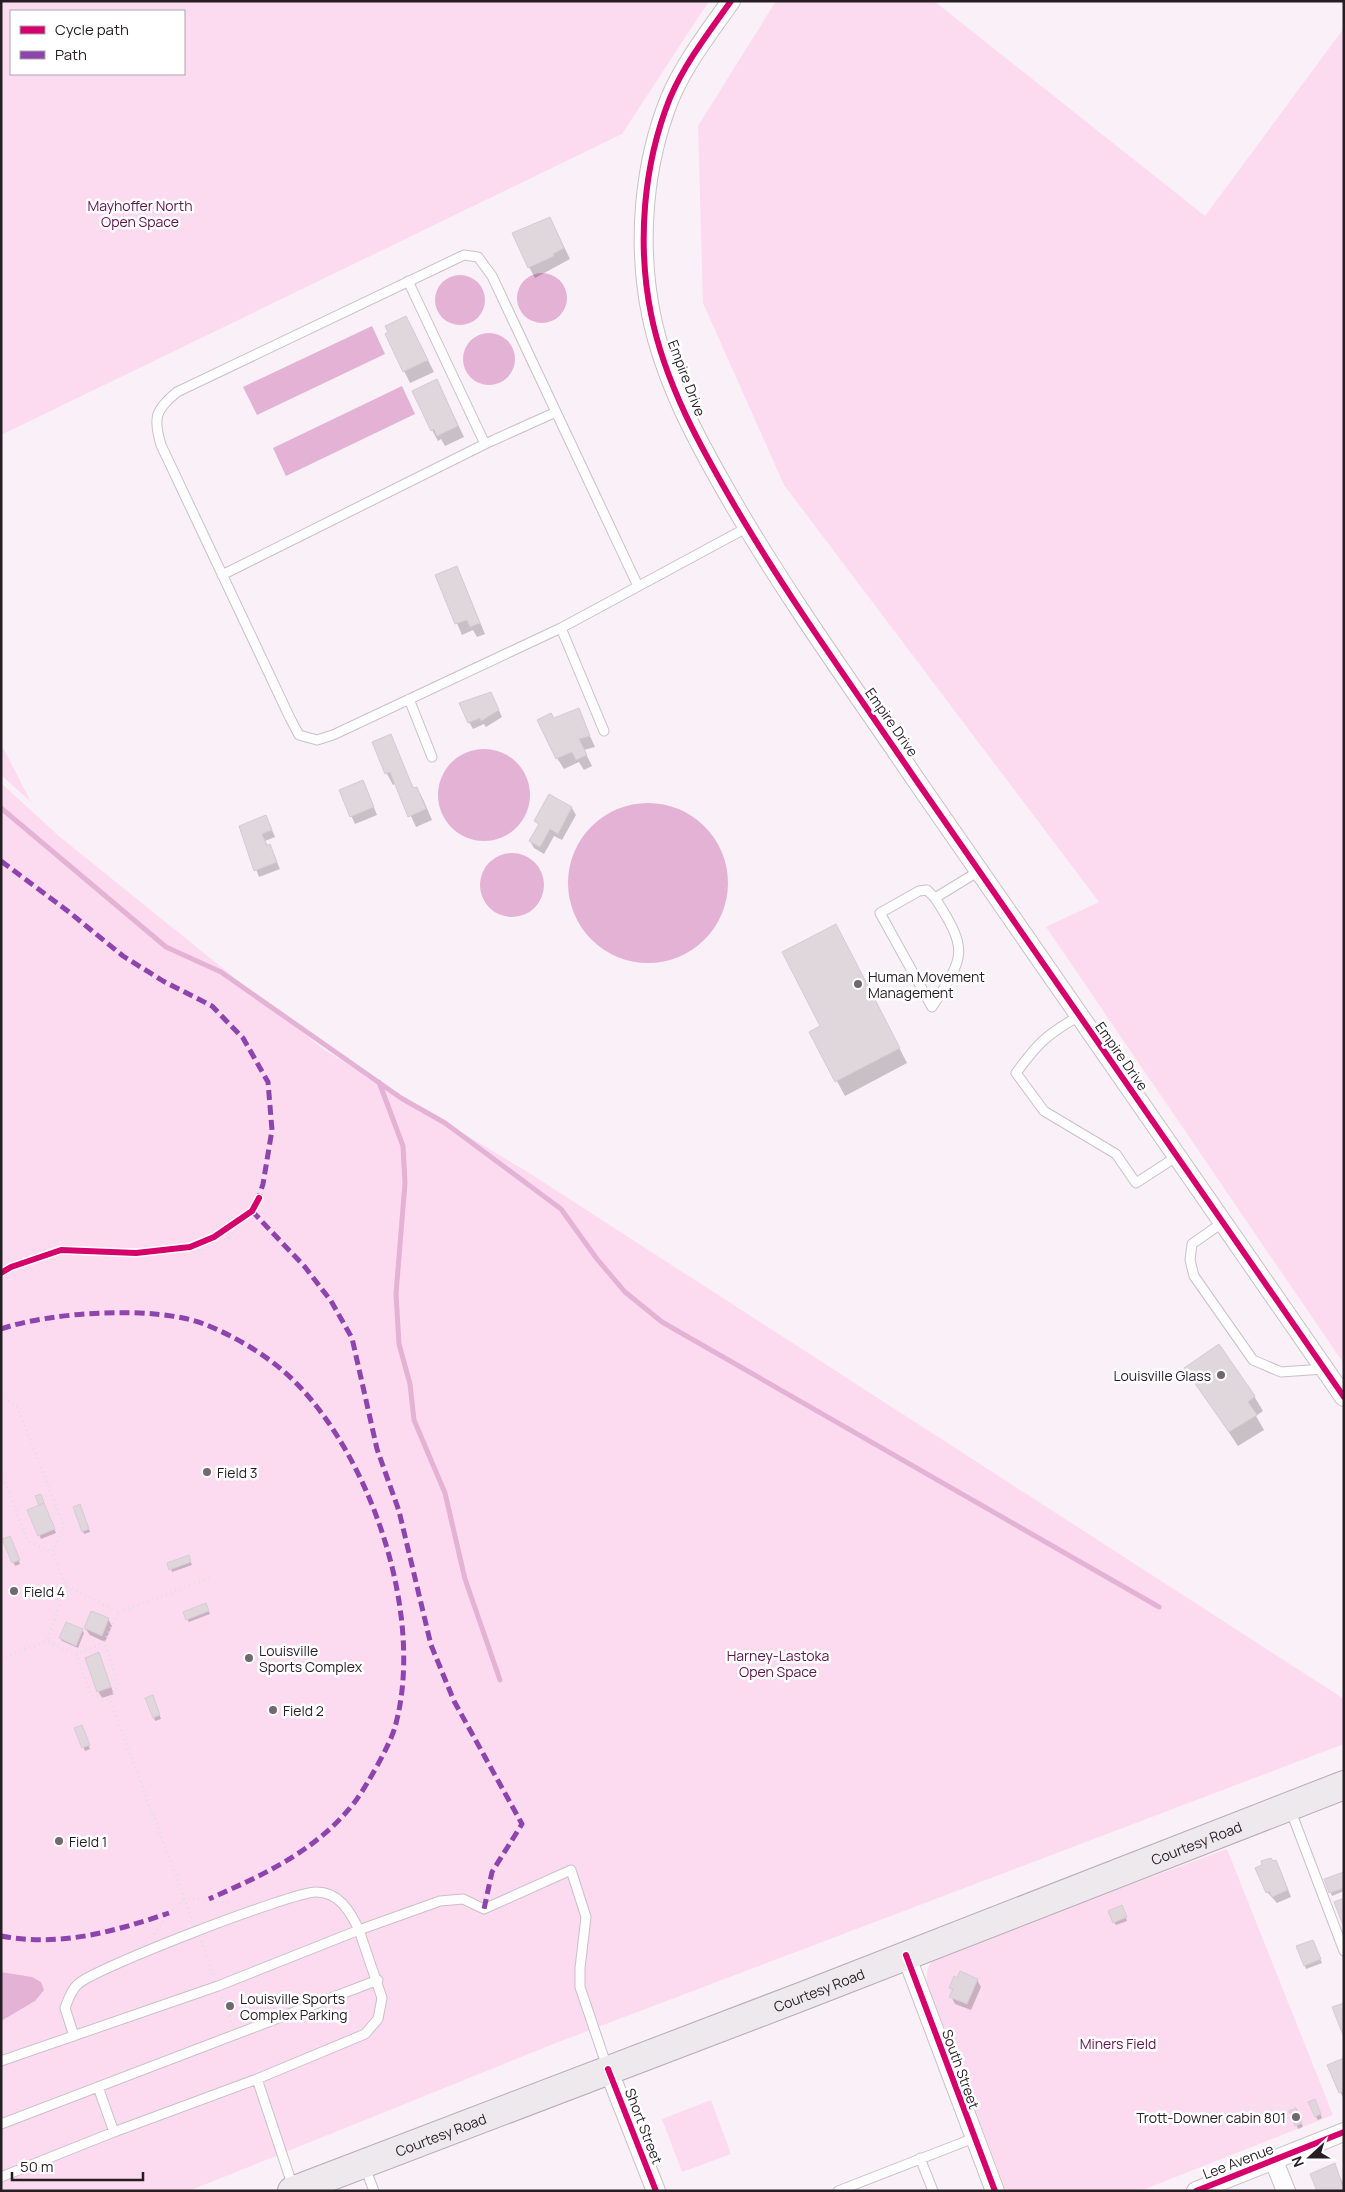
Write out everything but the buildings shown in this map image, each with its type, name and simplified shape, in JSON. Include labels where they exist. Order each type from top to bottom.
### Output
[{"type":"main road","name":"Courtesy Road","points":[[293,2190],[1344,1785]]},
{"type":"street","name":"Empire Drive","points":[[731,1],[692,58],[671,96],[657,136],[644,211],[644,264],[652,318],[669,373],[699,444],[789,595],[1176,1157],[1344,1397]]},
{"type":"street","name":"South Street","points":[[906,1955],[995,2191]]},
{"type":"street","name":"Short Street","points":[[608,2070],[656,2191]]},
{"type":"street","name":"Lee Avenue","points":[[1196,2191],[1344,2132]]},
{"type":"street","points":[[1274,2161],[1286,2191]]},
{"type":"lane","points":[[638,586],[492,276],[478,257],[464,255],[177,392],[161,404],[155,425],[161,445],[299,735],[317,740],[561,628],[748,527]]},
{"type":"lane","points":[[408,282],[485,444]]},
{"type":"lane","points":[[222,575],[485,444],[556,412]]},
{"type":"lane","points":[[561,628],[604,731]]},
{"type":"lane","points":[[409,699],[432,757]]},
{"type":"lane","points":[[935,898],[980,871]]},
{"type":"lane","points":[[927,890],[935,898],[951,923],[959,945],[958,966],[932,1007],[880,913],[918,892],[927,890]]},
{"type":"lane","points":[[1079,1016],[1048,1034],[1035,1047],[1016,1073],[1027,1089],[1044,1111],[1116,1154],[1136,1183],[1176,1157]]},
{"type":"lane","points":[[1222,1223],[1192,1244],[1190,1260],[1194,1276],[1253,1360],[1281,1372],[1324,1369]]},
{"type":"lane","points":[[1289,1806],[1344,1951]]},
{"type":"lane","points":[[1,2061],[218,1986],[359,1930],[440,1901],[463,1899],[484,1909],[570,1870],[586,1917],[580,1968],[580,1987],[608,2070]]},
{"type":"lane","points":[[1,2177],[114,2132],[257,2079],[364,2034],[378,2019],[382,1998],[378,1980],[349,1909],[334,1896],[315,1892],[197,1931],[98,1972],[77,1984],[66,2008],[74,2036]]},
{"type":"lane","points":[[1,2124],[378,1980]]},
{"type":"lane","points":[[257,2079],[293,2190]]},
{"type":"lane","points":[[98,2087],[114,2132]]},
{"type":"lane","points":[[838,2191],[974,2138]]},
{"type":"lane","points":[[920,2158],[933,2191]]},
{"type":"lane","points":[[363,2163],[374,2191]]},
{"type":"path","points":[[1,1394],[18,1409],[64,1526],[52,1553]]},
{"type":"path","points":[[1,1472],[28,1541],[52,1553],[66,1586],[119,1612]]},
{"type":"path","points":[[1,1658],[47,1641],[76,1654],[104,1643],[119,1612],[210,1578]]},
{"type":"path","points":[[47,1641],[66,1586]]},
{"type":"path","points":[[104,1643],[118,1683],[110,1700],[236,2034]]},
{"type":"path","points":[[76,1654],[91,1695],[110,1700]]},
{"type":"path","points":[[145,1952],[154,1933],[168,1913],[184,1899],[209,1899],[258,1910]]},
{"type":"green space","name":"Mayhoffer North Open Space","points":[[1,1],[709,1],[622,134],[1,435]]},
{"type":"green space","points":[[776,1],[934,1],[1205,216],[1344,28],[1344,1364],[1046,927],[1099,902],[784,485],[703,303],[698,126]]},
{"type":"green space","points":[[1,744],[31,802],[1,775]]},
{"type":"green space","name":"Harney-Lastoka Open Space","points":[[1,783],[60,837],[323,1049],[526,1171],[1344,1699],[1344,1744],[561,2041],[189,2191],[1,2191]]},
{"type":"green space","name":"Miners Field","points":[[1227,1849],[1333,2115],[1140,2191],[1006,2191],[927,1983],[930,1964],[940,1955]]},
{"type":"green space","points":[[711,2100],[731,2154],[682,2172],[662,2119]]},
{"type":"shaded area","points":[[542,273],[552,275],[560,280],[565,288],[567,298],[565,308],[560,316],[552,321],[542,323],[532,321],[524,316],[519,308],[517,298],[519,288],[524,280],[532,275]]},
{"type":"shaded area","points":[[455,275],[465,275],[478,282],[485,295],[485,305],[478,318],[465,325],[455,325],[446,321],[439,314],[435,305],[435,295],[439,286],[446,279]]},
{"type":"shaded area","points":[[372,326],[385,354],[257,415],[243,387]]},
{"type":"shaded area","points":[[489,333],[499,335],[507,341],[513,349],[515,359],[513,369],[507,377],[499,383],[489,385],[479,383],[471,377],[465,369],[463,359],[465,349],[471,341],[479,335]]},
{"type":"shaded area","points":[[402,386],[415,414],[286,476],[273,448]]},
{"type":"shaded area","points":[[475,749],[493,749],[510,756],[523,769],[530,786],[530,804],[523,821],[510,834],[493,841],[475,841],[458,834],[445,821],[438,804],[438,786],[445,769],[458,756]]},
{"type":"shaded area","points":[[656,803],[686,812],[705,826],[715,838],[722,852],[727,867],[727,899],[722,914],[715,928],[705,940],[693,950],[671,960],[656,963],[640,963],[625,960],[603,950],[581,928],[569,899],[568,875],[571,860],[581,838],[603,816],[632,804]]},
{"type":"shaded area","points":[[506,853],[518,853],[535,862],[542,873],[544,885],[542,897],[535,908],[518,917],[506,917],[494,912],[485,903],[480,891],[480,879],[485,867],[494,858]]},
{"type":"shaded area","points":[[1,1972],[32,1977],[41,1982],[44,1990],[35,2001],[1,2021]]},
{"type":"waterway","points":[[1,808],[166,947],[221,972],[401,1098],[445,1123],[561,1209],[597,1259],[625,1292],[662,1322],[1159,1607]]},
{"type":"waterway","points":[[379,1082],[403,1146],[405,1183],[396,1294],[399,1344],[410,1384],[414,1420],[445,1493],[465,1579],[500,1680]]},
{"type":"marked path","points":[[1,861],[69,912],[123,956],[163,981],[212,1006],[243,1038],[268,1082],[272,1130],[263,1184],[258,1200]]},
{"type":"marked path","points":[[252,1211],[305,1267],[331,1301],[352,1338],[377,1449],[399,1511],[431,1645],[454,1701],[522,1824],[492,1872],[484,1909]]},
{"type":"marked path","points":[[1,1329],[46,1318],[102,1313],[159,1314],[183,1318],[217,1329],[267,1358],[299,1386],[326,1419],[350,1458],[370,1500],[386,1546],[398,1593],[403,1640],[403,1685],[392,1735],[378,1764],[357,1799],[326,1833],[290,1859],[209,1899]]},
{"type":"marked path","points":[[1,1936],[44,1940],[65,1939],[107,1932],[169,1913]]},
{"type":"cycle path","points":[[731,1],[698,48],[676,85],[661,124],[648,177],[644,233],[647,287],[657,340],[675,390],[697,439],[723,485],[801,612],[1344,1397]]},
{"type":"cycle path","points":[[1,1273],[11,1267],[61,1250],[136,1253],[190,1247],[214,1237],[252,1211],[259,1198]]},
{"type":"cycle path","points":[[906,1955],[995,2191]]},
{"type":"cycle path","points":[[608,2069],[656,2191]]},
{"type":"cycle path","points":[[1196,2191],[1344,2132]]},
{"type":"place","name":"Human Movement Management","points":[[858,984]]},
{"type":"place","name":"Louisville Glass","points":[[1221,1375]]},
{"type":"place","name":"Field 3","points":[[207,1472]]},
{"type":"place","name":"Field 4","points":[[14,1591]]},
{"type":"place","name":"Louisville Sports Complex","points":[[249,1658]]},
{"type":"place","name":"Field 2","points":[[273,1710]]},
{"type":"place","name":"Field 1","points":[[59,1841]]},
{"type":"place","name":"Louisville Sports Complex Parking","points":[[230,2006]]},
{"type":"place","name":"Trott-Downer cabin 801","points":[[1296,2117]]}]
